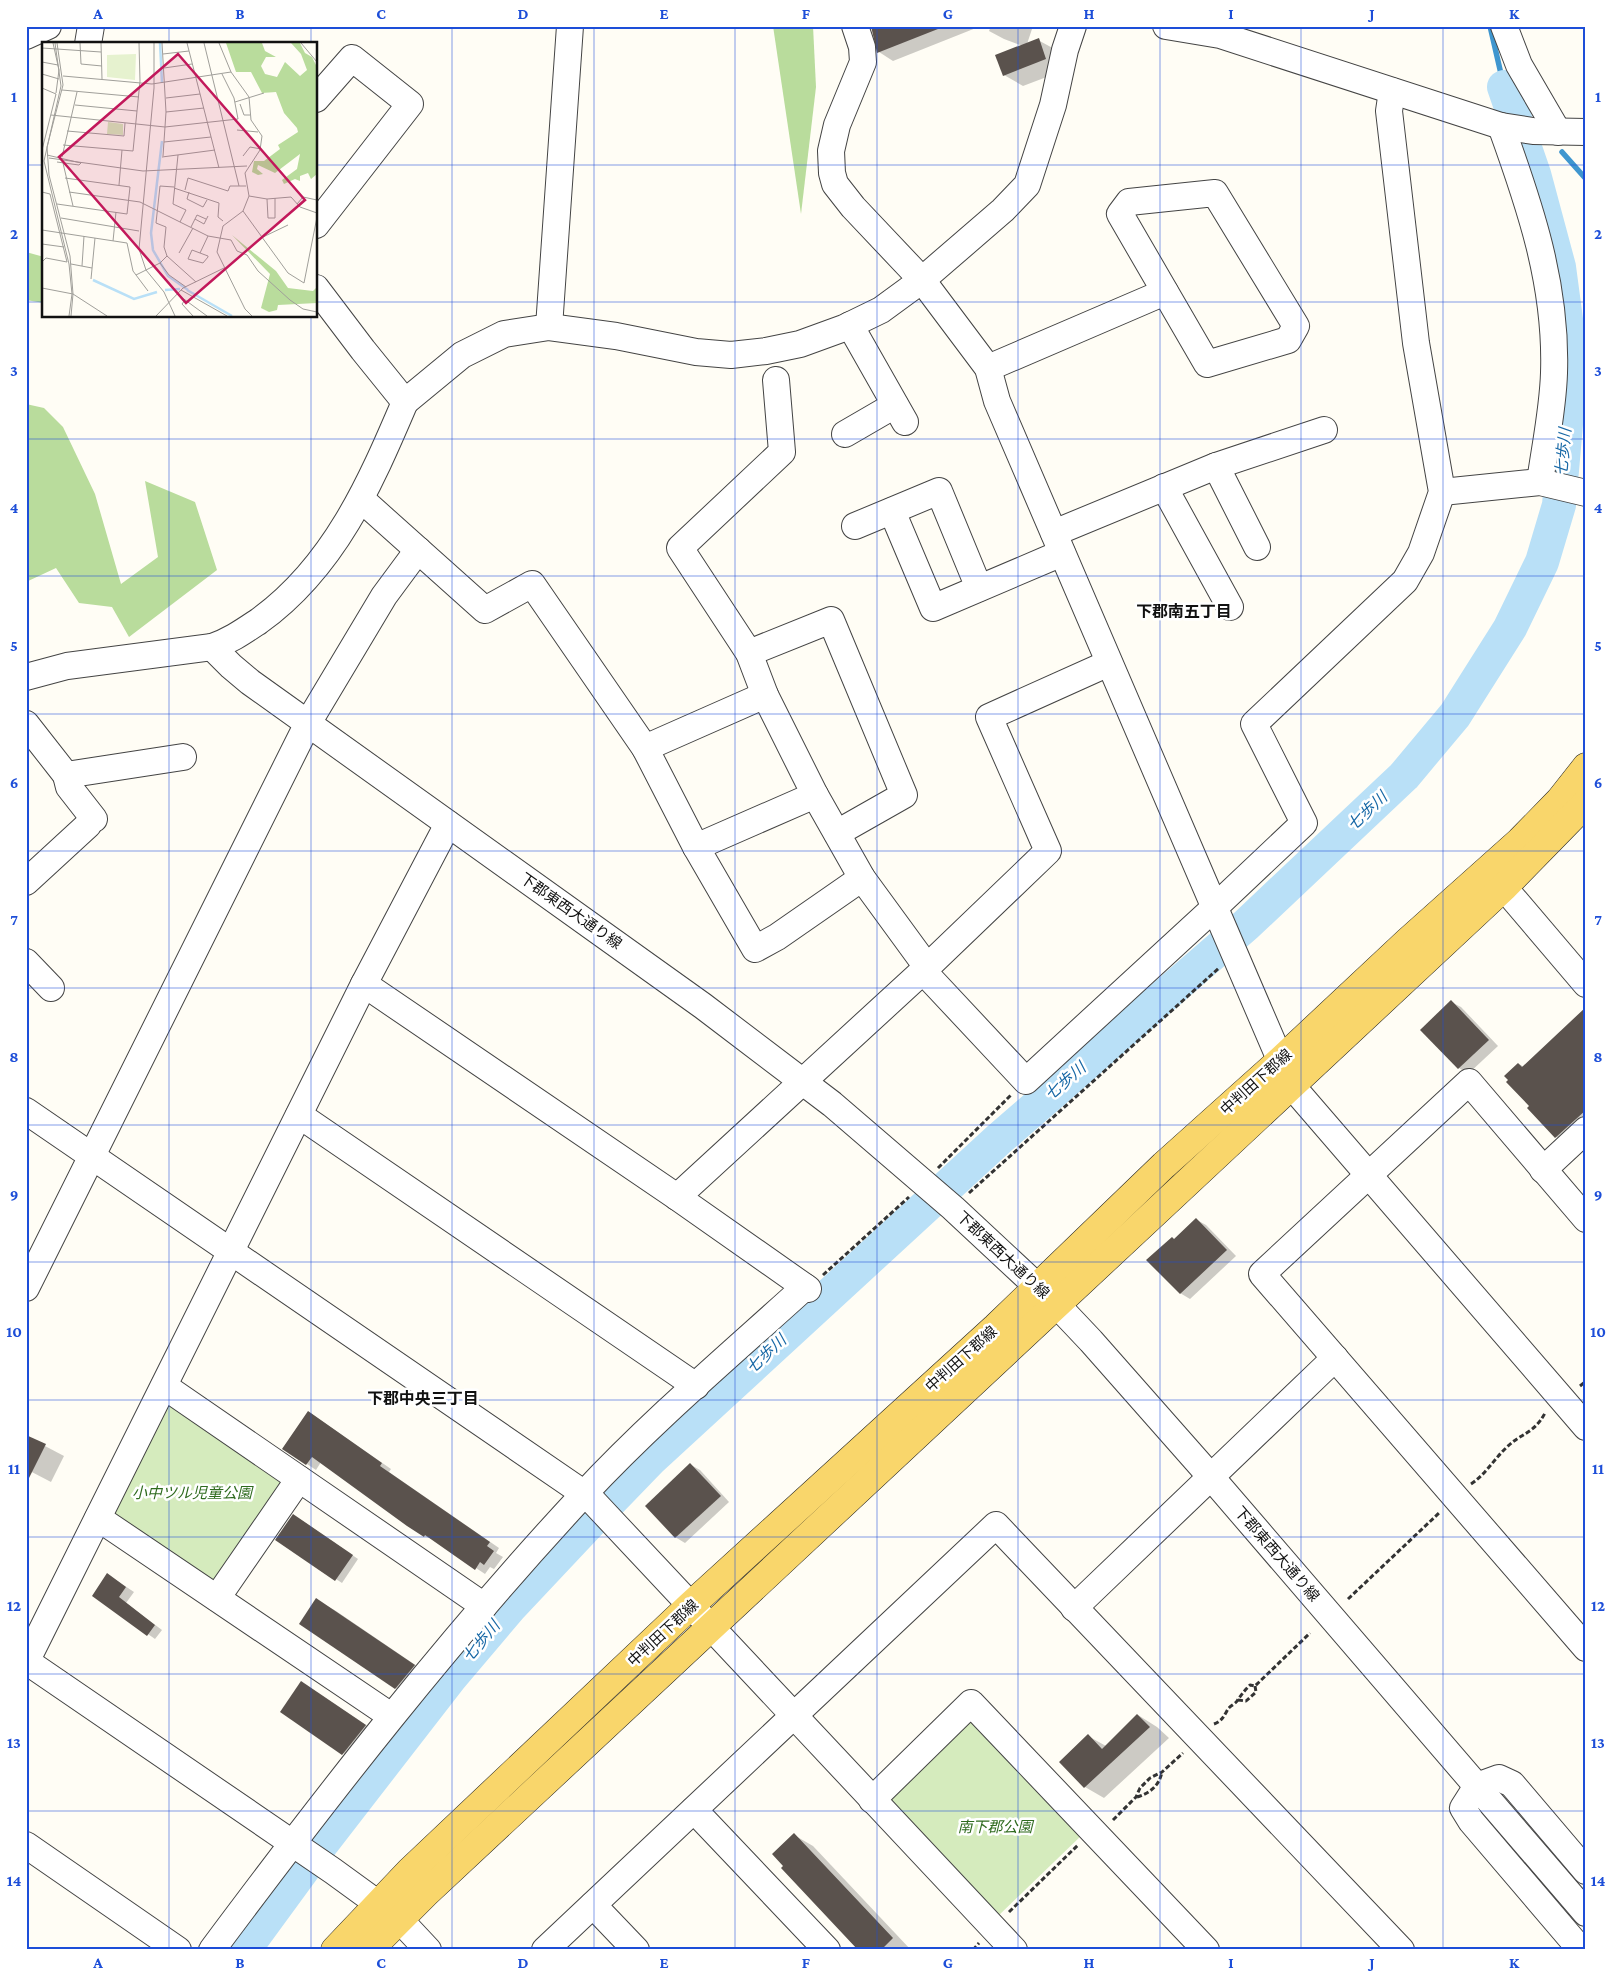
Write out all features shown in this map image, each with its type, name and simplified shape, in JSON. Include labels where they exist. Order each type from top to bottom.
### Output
[{"type":"main road","name":"中判田下郡線","points":[[369,1950],[410,1871],[690,1606],[1291,1085],[1496,878],[1520,841],[1560,800],[1586,767]]},
{"type":"main road","name":"中判田下郡線","points":[[335,1950],[389,1911],[710,1628],[1047,1296],[1164,1165],[1280,1061],[1406,942],[1496,878],[1532,861],[1586,802]]},
{"type":"street","points":[[26,36],[48,26]]},
{"type":"street","points":[[88,42],[91,26]]},
{"type":"street","points":[[549,327],[570,26]]},
{"type":"street","points":[[855,26],[862,47],[863,62],[837,125],[831,151],[833,178],[839,190],[853,207],[922,280],[988,368],[997,401],[1291,1085],[1586,1427]]},
{"type":"street","points":[[26,677],[67,666],[212,647],[240,634],[276,609],[313,572],[333,546],[361,499],[405,402],[462,355],[504,334],[549,327],[616,336],[696,352],[731,355],[766,351],[800,344],[850,325],[881,310],[922,280],[1003,210],[1027,185],[1053,105],[1065,50],[1073,26]]},
{"type":"street","points":[[1166,26],[1220,35],[1503,126],[1545,131],[1586,132]]},
{"type":"street","points":[[1504,26],[1545,131]]},
{"type":"street","points":[[318,97],[352,58],[410,104],[318,222]]},
{"type":"street","points":[[776,380],[782,452],[680,548],[749,653],[765,695],[815,796],[838,833],[862,878],[925,969],[1026,1081],[1216,912],[1304,823],[1254,724],[1405,581],[1421,553],[1442,492],[1416,344],[1389,111],[1392,91]]},
{"type":"street","points":[[1442,492],[1560,486],[1550,415],[1554,373],[1552,324],[1546,272],[1536,226],[1503,126]]},
{"type":"street","points":[[1215,193],[1296,326],[1288,340],[1207,364],[1165,292],[1120,214],[1129,202],[1215,193]]},
{"type":"street","points":[[318,291],[405,402]]},
{"type":"street","points":[[988,368],[1165,292]]},
{"type":"street","points":[[845,434],[900,413],[850,325]]},
{"type":"street","points":[[892,511],[933,608],[979,588],[1058,543],[1164,487],[1216,466],[1324,430]]},
{"type":"street","points":[[1216,466],[1257,547]]},
{"type":"street","points":[[1164,487],[1230,607]]},
{"type":"street","points":[[855,526],[939,491],[979,588]]},
{"type":"street","points":[[361,499],[485,610],[532,584],[646,748],[696,847],[755,949],[777,937],[862,878]]},
{"type":"street","points":[[26,1288],[308,723],[384,596],[418,550]]},
{"type":"street","points":[[749,653],[831,620],[904,795],[838,833]]},
{"type":"street","name":"下郡東西大通り線","points":[[212,647],[250,682],[652,968],[802,1081],[866,1132],[924,1182],[960,1202],[1211,1477],[1586,1913]]},
{"type":"street","points":[[677,1196],[925,969],[1048,851],[989,716],[1109,663]]},
{"type":"street","points":[[646,748],[765,695]]},
{"type":"street","points":[[26,724],[66,775],[69,786],[91,822],[26,882]]},
{"type":"street","points":[[66,775],[183,757]]},
{"type":"street","points":[[696,847],[815,796]]},
{"type":"street","points":[[428,1950],[389,1911],[333,1870],[26,1662],[364,984],[448,824]]},
{"type":"street","points":[[1496,878],[1586,984]]},
{"type":"street","points":[[26,962],[51,988]]},
{"type":"street","points":[[212,1950],[391,1716],[484,1606],[586,1496],[696,1386],[807,1288],[677,1196],[364,984]]},
{"type":"street","points":[[1586,1219],[1469,1082],[1262,1274],[1586,1648]]},
{"type":"street","points":[[26,1111],[586,1496],[1014,1950]]},
{"type":"street","points":[[299,1115],[696,1386]]},
{"type":"street","points":[[1543,1170],[1586,1130]]},
{"type":"street","points":[[1074,1608],[1335,1358]]},
{"type":"street","points":[[164,1386],[484,1606]]},
{"type":"street","points":[[217,1598],[299,1479]]},
{"type":"street","points":[[98,1518],[391,1716]]},
{"type":"street","points":[[546,1950],[996,1526],[1401,1950]]},
{"type":"street","points":[[872,1800],[971,1704],[1206,1950]]},
{"type":"street","points":[[1581,1950],[1463,1808],[1477,1786],[1499,1778],[1512,1784],[1586,1871]]},
{"type":"street","points":[[694,1810],[827,1950]]},
{"type":"street","points":[[26,1846],[178,1950]]},
{"type":"street","points":[[593,1905],[636,1950]]},
{"type":"path","points":[[960,1202],[1234,952]]},
{"type":"path","points":[[807,1288],[924,1182],[1026,1081]]},
{"type":"path","points":[[1465,1488],[1480,1478],[1511,1443],[1533,1430],[1548,1408]]},
{"type":"path","points":[[1348,1599],[1442,1511]]},
{"type":"path","points":[[1255,1686],[1310,1633]]},
{"type":"path","points":[[1208,1728],[1219,1722],[1250,1684],[1255,1686]]},
{"type":"path","points":[[1238,1700],[1246,1702],[1256,1692],[1255,1686]]},
{"type":"path","points":[[1110,1822],[1136,1797],[1140,1788],[1150,1778],[1176,1762],[1189,1747]]},
{"type":"path","points":[[1136,1797],[1147,1794],[1160,1782],[1162,1772]]},
{"type":"path","points":[[1006,1915],[1081,1842]]},
{"type":"green space","points":[[773,26],[813,26],[816,87],[801,214]]},
{"type":"green space","points":[[26,252],[42,256],[42,303],[26,300]]},
{"type":"green space","points":[[26,404],[44,408],[63,427],[95,494],[121,584],[158,557],[145,481],[195,502],[217,570],[129,637],[112,607],[79,603],[56,568],[26,582]]},
{"type":"green space","name":"小中ツル児童公園","points":[[172,1401],[285,1479],[214,1587],[110,1511],[163,1404]]},
{"type":"green space","name":"南下郡公園","points":[[967,1720],[976,1720],[1084,1833],[997,1917],[888,1803],[888,1793]]},
{"type":"building","points":[[871,26],[942,26],[943,27],[877,53]]},
{"type":"building","points":[[1039,38],[1046,59],[1003,76],[995,55]]},
{"type":"building","points":[[1451,1000],[1489,1040],[1458,1069],[1420,1030]]},
{"type":"building","points":[[1586,1007],[1586,1110],[1555,1138],[1527,1108],[1529,1106],[1506,1082],[1508,1080],[1504,1076],[1518,1063],[1522,1067]]},
{"type":"building","points":[[1196,1218],[1227,1250],[1180,1294],[1146,1260],[1172,1237],[1174,1239]]},
{"type":"building","points":[[308,1411],[382,1463],[380,1466],[490,1542],[487,1546],[494,1551],[484,1565],[480,1562],[475,1570],[425,1535],[424,1537],[407,1526],[312,1457],[306,1465],[282,1449]]},
{"type":"building","points":[[26,1435],[46,1444],[26,1484]]},
{"type":"building","points":[[690,1463],[721,1496],[675,1538],[645,1506]]},
{"type":"building","points":[[293,1514],[353,1555],[335,1581],[275,1540]]},
{"type":"building","points":[[107,1573],[126,1587],[119,1597],[155,1625],[147,1636],[92,1596]]},
{"type":"building","points":[[316,1598],[415,1665],[395,1689],[299,1624]]},
{"type":"building","points":[[301,1681],[366,1725],[342,1755],[280,1712]]},
{"type":"building","points":[[1137,1714],[1150,1727],[1084,1788],[1059,1762],[1088,1734],[1102,1749]]},
{"type":"building","points":[[794,1833],[893,1938],[881,1950],[858,1950],[781,1868],[783,1866],[772,1854]]},
{"type":"waterway","points":[[1490,26],[1504,87],[1513,90]]},
{"type":"waterway","name":"七歩川","points":[[244,1950],[323,1842],[450,1678],[511,1606],[651,1459],[1000,1138],[1246,925],[1404,776],[1455,715],[1510,628],[1542,562],[1559,505],[1566,424],[1567,327],[1559,267],[1534,174],[1504,87]]},
{"type":"waterway","points":[[1562,152],[1586,179]]},
{"type":"district","name":"下郡南五丁目","points":[[1184,611]]},
{"type":"district","name":"下郡中央三丁目","points":[[423,1398]]}]
